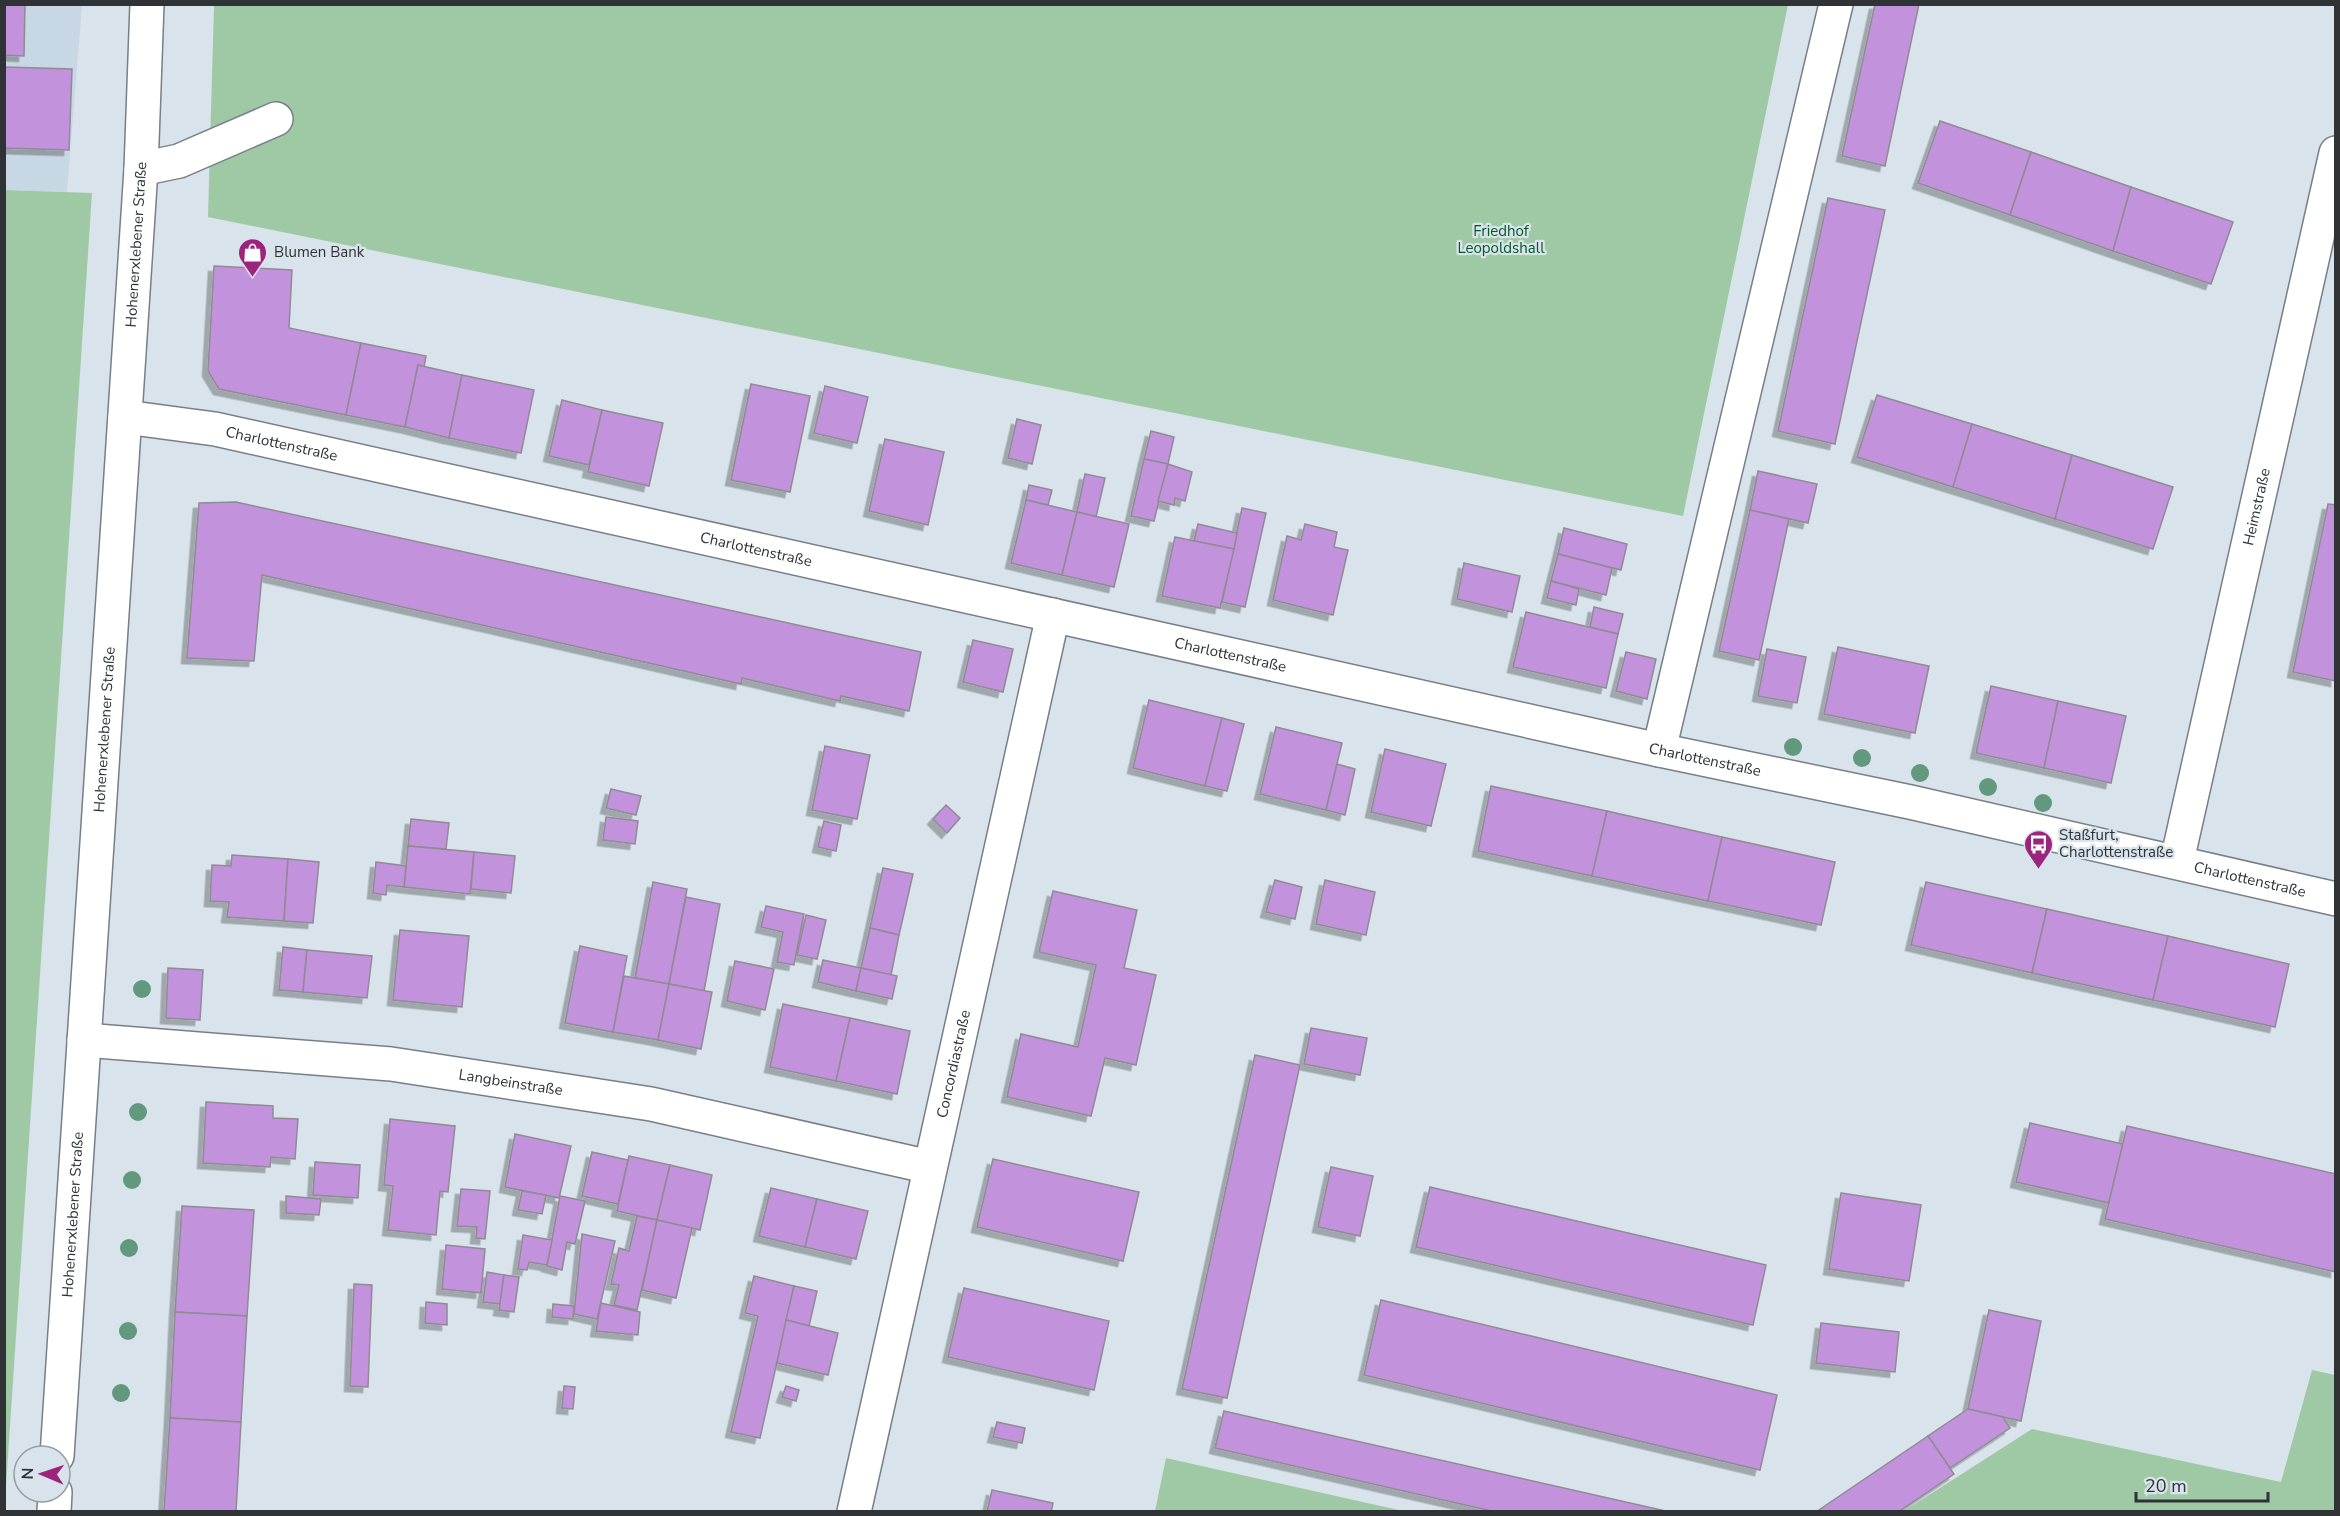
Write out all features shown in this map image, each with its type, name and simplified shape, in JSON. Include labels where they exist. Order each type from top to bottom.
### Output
[{"type":"street","name":"Hohenerxlebener Straße","points":[[58,1444],[141,169],[147,4]]},
{"type":"street","points":[[1659,750],[1836,4]]},
{"type":"street","points":[[141,169],[179,161],[276,119]]},
{"type":"street","name":"Heimstraße","points":[[2176,861],[2336,153]]},
{"type":"street","name":"Charlottenstraße","points":[[125,417],[215,429],[1659,750],[1910,802],[2336,899]]},
{"type":"street","name":"Concordiastraße","points":[[854,1512],[1053,615]]},
{"type":"street","name":"Langbeinstraße","points":[[84,1040],[391,1064],[651,1104],[930,1167]]},
{"type":"shaded area","points":[[5,5],[82,5],[67,192],[5,190]]},
{"type":"green space","name":"Friedhof Leopoldshall","points":[[214,5],[1788,5],[1683,516],[208,217]]},
{"type":"green space","points":[[4,190],[92,193],[5,1501],[4,1501]]},
{"type":"green space","points":[[2312,1370],[2335,1375],[2335,1511],[1904,1511],[2032,1429],[2281,1482]]},
{"type":"green space","points":[[1166,1458],[1403,1511],[1155,1511]]},
{"type":"building","points":[[4,4],[25,4],[24,56],[4,55]]},
{"type":"building","points":[[1875,4],[1919,4],[1885,166],[1842,156]]},
{"type":"building","points":[[4,67],[72,69],[69,150],[4,148]]},
{"type":"building","points":[[1940,121],[2031,152],[2010,215],[1918,183]]},
{"type":"building","points":[[2031,152],[2131,187],[2113,251],[2010,215]]},
{"type":"building","points":[[2131,187],[2233,222],[2211,284],[2113,251]]},
{"type":"building","points":[[1828,198],[1885,210],[1835,444],[1778,431]]},
{"type":"building","points":[[214,266],[292,270],[289,328],[361,343],[346,415],[219,389],[208,371]]},
{"type":"building","points":[[361,343],[426,356],[424,367],[418,365],[405,427],[346,415]]},
{"type":"building","points":[[418,365],[462,375],[449,438],[405,427]]},
{"type":"building","points":[[462,375],[534,390],[521,453],[449,438]]},
{"type":"building","points":[[751,384],[810,396],[790,492],[731,480]]},
{"type":"building","points":[[825,386],[868,397],[857,443],[814,433]]},
{"type":"building","points":[[1877,395],[1972,424],[1953,487],[1857,457]]},
{"type":"building","points":[[562,400],[602,410],[589,465],[549,456]]},
{"type":"building","points":[[602,410],[663,423],[649,486],[588,472]]},
{"type":"building","points":[[1017,419],[1041,425],[1032,464],[1008,458]]},
{"type":"building","points":[[1972,424],[2072,455],[2055,519],[1953,487]]},
{"type":"building","points":[[1151,431],[1174,437],[1168,464],[1144,459]]},
{"type":"building","points":[[885,439],[944,452],[928,525],[869,511]]},
{"type":"building","points":[[2072,455],[2173,487],[2153,549],[2055,519]]},
{"type":"building","points":[[1144,459],[1168,464],[1154,521],[1131,516]]},
{"type":"building","points":[[1168,464],[1192,472],[1185,501],[1175,498],[1174,505],[1158,501]]},
{"type":"building","points":[[1758,471],[1817,484],[1808,523],[1750,510]]},
{"type":"building","points":[[1085,474],[1105,478],[1096,517],[1077,512]]},
{"type":"building","points":[[1029,485],[1052,490],[1048,505],[1026,500]]},
{"type":"building","points":[[1026,500],[1077,512],[1062,575],[1011,563]]},
{"type":"building","points":[[236,502],[921,652],[909,711],[841,696],[840,701],[742,678],[741,684],[262,575],[254,661],[187,658],[199,503]]},
{"type":"building","points":[[2328,504],[2336,505],[2336,681],[2293,672]]},
{"type":"building","points":[[1242,508],[1266,513],[1245,607],[1222,602]]},
{"type":"building","points":[[1750,510],[1789,519],[1759,660],[1719,651]]},
{"type":"building","points":[[1077,512],[1129,524],[1114,587],[1062,575]]},
{"type":"building","points":[[1198,524],[1237,533],[1234,549],[1194,541]]},
{"type":"building","points":[[1305,524],[1337,532],[1334,547],[1348,550],[1333,615],[1273,600],[1287,536],[1301,540]]},
{"type":"building","points":[[1564,528],[1627,544],[1621,570],[1558,554]]},
{"type":"building","points":[[1175,537],[1234,549],[1220,608],[1162,596]]},
{"type":"building","points":[[1558,554],[1612,568],[1606,595],[1551,581]]},
{"type":"building","points":[[1464,563],[1520,576],[1512,612],[1457,599]]},
{"type":"building","points":[[1551,581],[1579,589],[1576,605],[1547,598]]},
{"type":"building","points":[[1594,607],[1623,614],[1618,634],[1590,627]]},
{"type":"building","points":[[1526,612],[1618,634],[1606,688],[1513,667]]},
{"type":"building","points":[[973,640],[1013,649],[1003,692],[963,682]]},
{"type":"building","points":[[1838,647],[1929,666],[1915,733],[1824,714]]},
{"type":"building","points":[[1767,649],[1806,657],[1797,703],[1758,696]]},
{"type":"building","points":[[1626,652],[1656,659],[1647,699],[1616,691]]},
{"type":"building","points":[[1991,686],[2058,701],[2044,768],[1976,753]]},
{"type":"building","points":[[1149,700],[1222,718],[1205,786],[1133,768]]},
{"type":"building","points":[[2058,701],[2126,716],[2111,783],[2044,768]]},
{"type":"building","points":[[1222,718],[1244,724],[1227,791],[1205,786]]},
{"type":"building","points":[[1276,727],[1342,743],[1326,810],[1260,794]]},
{"type":"building","points":[[825,746],[870,755],[857,819],[812,810]]},
{"type":"building","points":[[1385,749],[1446,764],[1431,826],[1371,812]]},
{"type":"building","points":[[1337,764],[1355,769],[1345,815],[1326,810]]},
{"type":"building","points":[[1491,786],[1607,811],[1592,876],[1478,851]]},
{"type":"building","points":[[611,789],[641,796],[636,815],[606,808]]},
{"type":"building","points":[[946,805],[960,818],[947,833],[933,819]]},
{"type":"building","points":[[1607,811],[1722,837],[1708,901],[1592,876]]},
{"type":"building","points":[[606,817],[638,821],[635,844],[603,840]]},
{"type":"building","points":[[411,819],[449,823],[446,849],[408,846]]},
{"type":"building","points":[[824,821],[841,825],[836,851],[818,847]]},
{"type":"building","points":[[1722,837],[1835,862],[1821,925],[1708,901]]},
{"type":"building","points":[[408,846],[474,852],[470,894],[404,887]]},
{"type":"building","points":[[474,852],[515,856],[511,893],[471,889]]},
{"type":"building","points":[[232,855],[288,859],[284,921],[227,917],[229,902],[210,901],[212,865],[231,866]]},
{"type":"building","points":[[288,859],[319,862],[313,923],[284,921]]},
{"type":"building","points":[[376,862],[406,866],[404,887],[387,885],[386,895],[373,893]]},
{"type":"building","points":[[883,868],[913,874],[899,935],[870,928]]},
{"type":"building","points":[[1275,880],[1302,887],[1295,919],[1266,912]]},
{"type":"building","points":[[1325,880],[1375,892],[1366,935],[1316,924]]},
{"type":"building","points":[[653,882],[687,889],[669,984],[635,978]]},
{"type":"building","points":[[1926,882],[2047,909],[2032,973],[1911,945]]},
{"type":"building","points":[[1053,891],[1137,910],[1124,968],[1156,975],[1136,1065],[1105,1058],[1091,1116],[1007,1097],[1021,1034],[1078,1047],[1096,965],[1039,952]]},
{"type":"building","points":[[686,897],[720,904],[704,991],[669,984]]},
{"type":"building","points":[[766,906],[804,914],[794,965],[777,962],[783,932],[761,927]]},
{"type":"building","points":[[2047,909],[2168,936],[2153,1000],[2032,973]]},
{"type":"building","points":[[806,915],[826,920],[817,959],[797,955]]},
{"type":"building","points":[[870,928],[899,935],[891,975],[861,968]]},
{"type":"building","points":[[400,930],[469,936],[462,1007],[393,1000]]},
{"type":"building","points":[[2168,936],[2289,964],[2275,1027],[2153,1000]]},
{"type":"building","points":[[580,946],[627,956],[613,1032],[565,1023]]},
{"type":"building","points":[[283,947],[307,950],[303,992],[279,990]]},
{"type":"building","points":[[307,950],[372,956],[367,998],[303,992]]},
{"type":"building","points":[[823,960],[861,968],[856,991],[818,982]]},
{"type":"building","points":[[735,961],[774,969],[765,1010],[727,1001]]},
{"type":"building","points":[[168,968],[203,970],[200,1020],[166,1018]]},
{"type":"building","points":[[861,968],[897,976],[892,999],[856,991]]},
{"type":"building","points":[[624,976],[669,984],[658,1040],[613,1032]]},
{"type":"building","points":[[669,984],[712,992],[701,1049],[658,1040]]},
{"type":"building","points":[[783,1004],[850,1018],[836,1081],[770,1067]]},
{"type":"building","points":[[850,1018],[910,1031],[897,1094],[836,1081]]},
{"type":"building","points":[[1311,1028],[1367,1038],[1360,1075],[1304,1064]]},
{"type":"building","points":[[1255,1055],[1300,1065],[1227,1398],[1182,1389]]},
{"type":"building","points":[[206,1102],[273,1106],[273,1118],[298,1119],[295,1159],[271,1157],[270,1167],[203,1163]]},
{"type":"building","points":[[390,1119],[455,1126],[448,1192],[440,1191],[436,1235],[388,1230],[393,1186],[384,1185]]},
{"type":"building","points":[[2030,1123],[2123,1144],[2109,1203],[2016,1182]]},
{"type":"building","points":[[2127,1126],[2336,1174],[2336,1272],[2105,1219]]},
{"type":"building","points":[[515,1134],[571,1146],[559,1198],[505,1187]]},
{"type":"building","points":[[592,1152],[628,1160],[618,1204],[582,1196]]},
{"type":"building","points":[[629,1156],[670,1165],[657,1220],[617,1211]]},
{"type":"building","points":[[993,1159],[1139,1192],[1123,1261],[977,1227]]},
{"type":"building","points":[[315,1162],[360,1165],[358,1198],[313,1195]]},
{"type":"building","points":[[670,1165],[712,1175],[700,1230],[657,1220]]},
{"type":"building","points":[[1331,1167],[1373,1176],[1360,1236],[1318,1227]]},
{"type":"building","points":[[1430,1187],[1766,1265],[1753,1325],[1416,1247]]},
{"type":"building","points":[[771,1188],[817,1199],[805,1247],[759,1236]]},
{"type":"building","points":[[461,1189],[490,1191],[485,1239],[476,1238],[477,1227],[457,1226]]},
{"type":"building","points":[[522,1191],[546,1195],[542,1214],[518,1210]]},
{"type":"building","points":[[1841,1193],[1921,1205],[1909,1281],[1829,1269]]},
{"type":"building","points":[[286,1196],[321,1199],[319,1215],[286,1213]]},
{"type":"building","points":[[560,1196],[585,1201],[575,1244],[567,1242],[562,1270],[547,1266]]},
{"type":"building","points":[[817,1199],[868,1211],[856,1259],[805,1247]]},
{"type":"building","points":[[182,1206],[254,1210],[247,1316],[175,1312]]},
{"type":"building","points":[[637,1216],[657,1220],[637,1310],[614,1305],[619,1285],[611,1284],[619,1248],[629,1251]]},
{"type":"building","points":[[657,1220],[692,1228],[676,1298],[642,1290]]},
{"type":"building","points":[[582,1234],[615,1241],[597,1319],[574,1314]]},
{"type":"building","points":[[523,1235],[552,1240],[547,1265],[529,1262],[527,1270],[518,1269]]},
{"type":"building","points":[[446,1245],[485,1249],[481,1293],[442,1289]]},
{"type":"building","points":[[487,1272],[504,1275],[500,1304],[483,1302]]},
{"type":"building","points":[[504,1275],[519,1277],[514,1312],[499,1310]]},
{"type":"building","points":[[754,1276],[794,1286],[760,1438],[731,1432],[758,1316],[745,1313]]},
{"type":"building","points":[[354,1284],[372,1285],[368,1387],[350,1386]]},
{"type":"building","points":[[794,1286],[817,1291],[809,1326],[786,1320]]},
{"type":"building","points":[[964,1288],[1109,1321],[1094,1390],[948,1357]]},
{"type":"building","points":[[1381,1300],[1777,1395],[1760,1470],[1364,1375]]},
{"type":"building","points":[[426,1302],[447,1304],[447,1325],[425,1323]]},
{"type":"building","points":[[601,1303],[640,1312],[638,1335],[596,1331]]},
{"type":"building","points":[[553,1304],[574,1306],[573,1319],[552,1317]]},
{"type":"building","points":[[1989,1310],[2041,1321],[2021,1421],[1968,1409]]},
{"type":"building","points":[[175,1312],[247,1316],[241,1422],[170,1418]]},
{"type":"building","points":[[786,1320],[838,1333],[828,1375],[777,1363]]},
{"type":"building","points":[[1821,1323],[1899,1332],[1895,1372],[1816,1363]]},
{"type":"building","points":[[564,1386],[575,1387],[573,1409],[562,1408]]},
{"type":"building","points":[[786,1386],[799,1390],[796,1401],[782,1397]]},
{"type":"building","points":[[1968,1409],[2003,1417],[2010,1428],[1950,1468],[1928,1436]]},
{"type":"building","points":[[1224,1411],[1670,1512],[1496,1512],[1215,1448]]},
{"type":"building","points":[[170,1418],[241,1422],[236,1512],[164,1512]]},
{"type":"building","points":[[997,1422],[1025,1428],[1022,1443],[993,1437]]},
{"type":"building","points":[[1928,1436],[1954,1474],[1898,1512],[1816,1512]]},
{"type":"building","points":[[992,1490],[1053,1503],[1051,1512],[987,1512]]},
{"type":"place","name":"Blumen Bank","points":[[253,278]]},
{"type":"place","name":"Staßfurt, Charlottenstraße","points":[[2038,870]]}]
